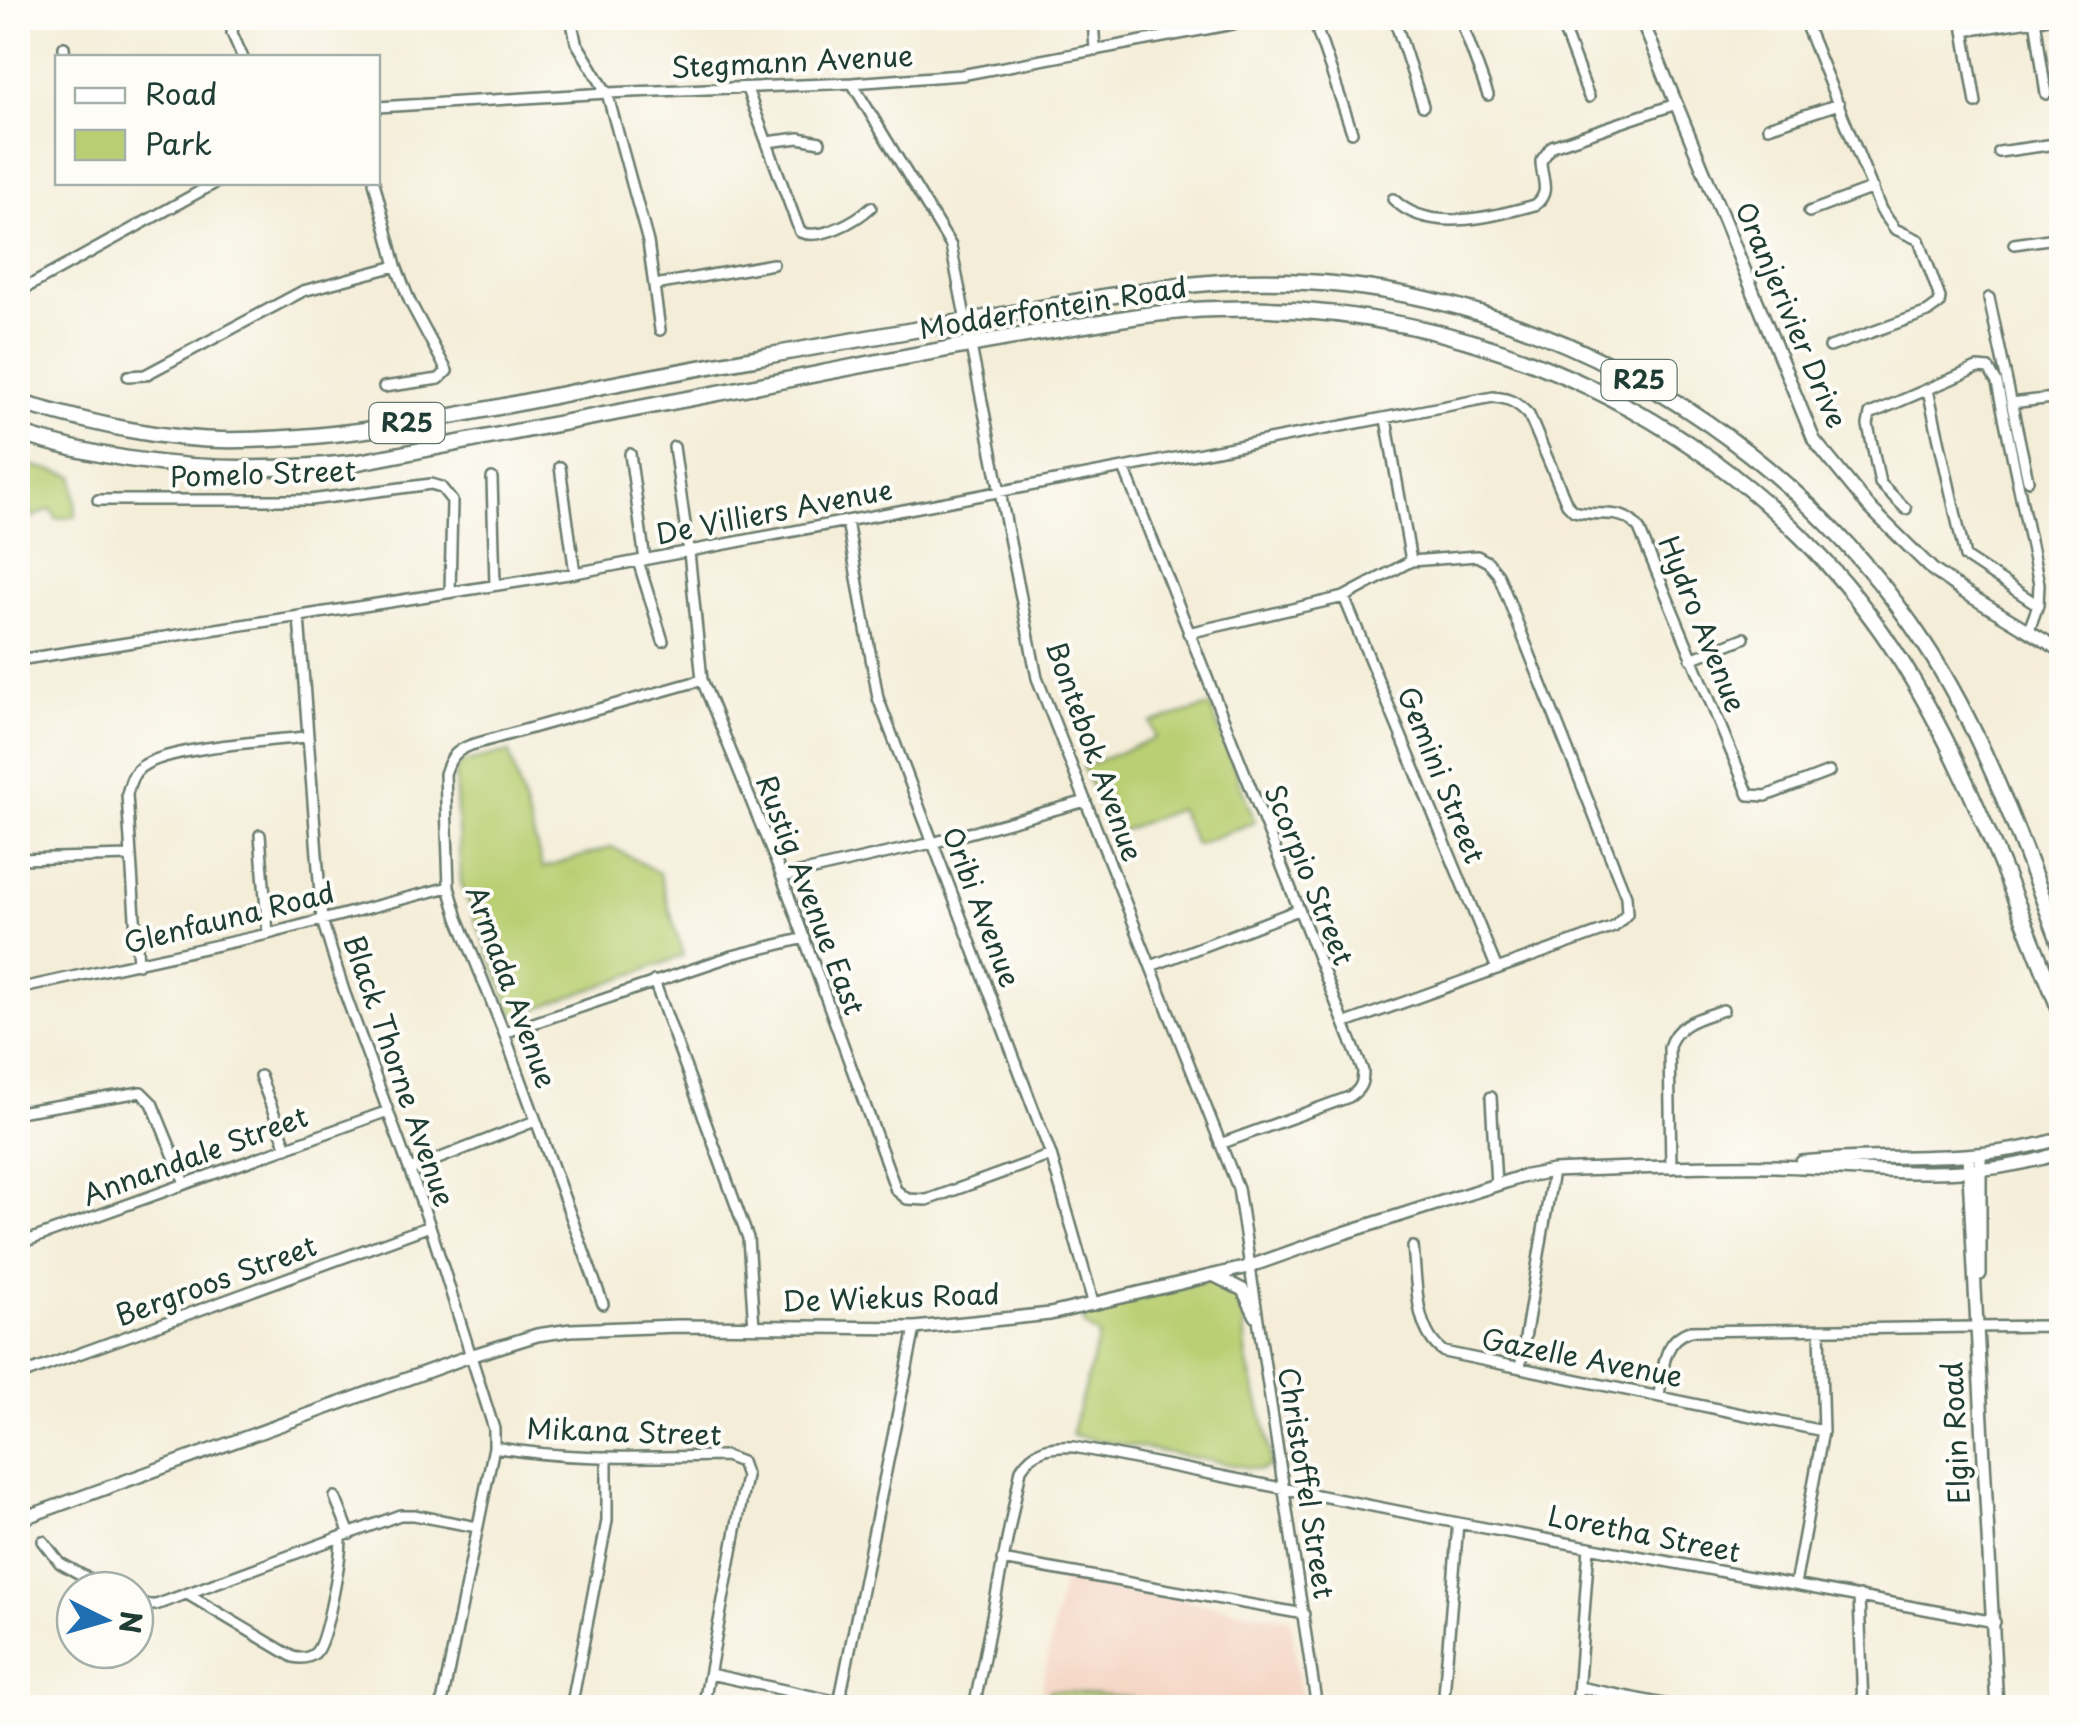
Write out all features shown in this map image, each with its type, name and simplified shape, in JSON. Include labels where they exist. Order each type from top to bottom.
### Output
[{"type":"main road","name":"Modderfontein Road","points":[[18,402],[102,424],[175,436],[236,441],[300,437],[357,432],[1159,288],[1224,282],[1353,286],[1418,296],[1551,338],[1625,372],[1690,411],[1766,466],[1818,516],[1891,596],[1927,648],[1969,726],[2060,944]]},
{"type":"main road","name":"Modderfontein Road","points":[[18,433],[114,458],[238,469],[300,468],[358,462],[972,344],[1152,314],[1218,308],[1346,314],[1411,324],[1544,366],[1661,426],[1758,497],[1804,538],[1882,632],[1944,736],[2062,1015]]},
{"type":"street","points":[[234,18],[232,34],[242,55]]},
{"type":"street","points":[[571,18],[576,42],[607,93],[642,220],[660,330]]},
{"type":"street","points":[[1093,18],[1094,51]]},
{"type":"street","points":[[1170,18],[1171,36]]},
{"type":"street","name":"Stegmann Avenue","points":[[380,107],[852,83],[987,72],[1265,18]]},
{"type":"street","points":[[1313,18],[1352,132]]},
{"type":"street","points":[[1394,18],[1423,106]]},
{"type":"street","points":[[1460,18],[1488,96]]},
{"type":"street","points":[[1559,18],[1588,97]]},
{"type":"street","name":"Oranjerivier Drive","points":[[1641,18],[1804,421],[1824,454],[1868,506],[1933,570],[2062,651]]},
{"type":"street","points":[[1804,18],[1887,222],[1919,240],[1939,291],[1938,304],[1928,312],[1830,347]]},
{"type":"street","points":[[1962,18],[1976,103]]},
{"type":"street","points":[[1964,31],[2049,18]]},
{"type":"street","points":[[2035,19],[2046,94]]},
{"type":"street","name":"Bontebok Avenue","points":[[852,83],[940,224],[955,262],[1037,678],[1242,1204],[1248,1267]]},
{"type":"street","points":[[748,88],[798,228],[804,234],[826,232],[871,207]]},
{"type":"street","points":[[1393,199],[1409,211],[1449,220],[1535,205],[1546,190],[1542,162],[1552,146],[1676,104]]},
{"type":"street","points":[[1768,127],[1840,104]]},
{"type":"street","points":[[766,142],[798,138],[820,142]]},
{"type":"street","points":[[1999,152],[2062,144]]},
{"type":"street","points":[[18,292],[213,185]]},
{"type":"street","points":[[375,185],[396,266],[410,302],[448,371],[439,379],[384,387]]},
{"type":"street","points":[[1808,212],[1873,188]]},
{"type":"street","points":[[2014,244],[2062,238]]},
{"type":"street","points":[[655,285],[773,264]]},
{"type":"street","points":[[128,376],[145,375],[303,291],[396,266]]},
{"type":"street","points":[[1989,298],[2028,480]]},
{"type":"street","points":[[1906,509],[1880,483],[1868,419],[1873,412],[1977,368],[1989,368],[1994,373],[2039,584],[2038,605],[2028,630]]},
{"type":"street","points":[[1928,390],[1962,551],[1972,562],[2038,605]]},
{"type":"street","name":"De Villiers Avenue","points":[[18,660],[689,552],[1493,397],[1507,398],[1529,415]]},
{"type":"street","points":[[2012,403],[2062,397]]},
{"type":"street","name":"Hydro Avenue","points":[[1529,415],[1574,512],[1622,514],[1639,529],[1745,790],[1760,798],[1829,772]]},
{"type":"street","points":[[1386,419],[1411,561]]},
{"type":"street","name":"Rustig Avenue East","points":[[674,447],[702,680],[782,877],[901,1195],[912,1201],[927,1200],[1051,1155]]},
{"type":"street","points":[[630,454],[641,560],[663,641]]},
{"type":"street","points":[[560,467],[576,572]]},
{"type":"street","name":"Scorpio Street","points":[[1124,468],[1363,1071],[1358,1092],[1220,1144]]},
{"type":"street","points":[[492,478],[495,585]]},
{"type":"street","name":"Pomelo Street","points":[[98,500],[281,501],[431,484],[442,487],[452,502],[450,592]]},
{"type":"street","name":"Oribi Avenue","points":[[846,522],[878,698],[1051,1155],[1094,1305]]},
{"type":"street","points":[[1188,634],[1344,597],[1411,561],[1478,556],[1498,574],[1626,896],[1628,914],[1623,921],[1346,1023]]},
{"type":"street","name":"Gemini Street","points":[[1344,597],[1497,969]]},
{"type":"street","name":"Black Thorne Avenue","points":[[299,617],[322,920],[344,992],[430,1226],[489,1408],[494,1447]]},
{"type":"street","points":[[1691,659],[1744,638]]},
{"type":"street","name":"Armada Avenue","points":[[603,1304],[458,918],[449,887],[445,774],[457,750],[702,680]]},
{"type":"street","points":[[138,964],[127,794],[132,776],[155,760],[210,748],[306,737]]},
{"type":"street","points":[[782,877],[1086,802]]},
{"type":"street","points":[[260,835],[268,934]]},
{"type":"street","points":[[18,859],[130,856]]},
{"type":"street","name":"Glenfauna Road","points":[[18,990],[268,934],[449,887]]},
{"type":"street","points":[[1150,966],[1298,910]]},
{"type":"street","points":[[504,1033],[732,956],[804,938]]},
{"type":"street","points":[[654,981],[748,1238],[754,1327]]},
{"type":"street","points":[[1670,1168],[1672,1036],[1692,1021],[1723,1010]]},
{"type":"street","points":[[260,1076],[287,1148]]},
{"type":"street","points":[[18,1112],[140,1092],[152,1103],[185,1182]]},
{"type":"street","points":[[1491,1097],[1496,1185]]},
{"type":"street","name":"Annandale Street","points":[[18,1244],[388,1111]]},
{"type":"street","points":[[410,1170],[535,1121]]},
{"type":"street","name":"De Wiekus Road","points":[[1778,1166],[1860,1157],[1974,1155],[2061,1138]]},
{"type":"street","name":"De Wiekus Road","points":[[18,1520],[537,1335],[571,1330],[914,1328],[1011,1320],[1094,1305],[1248,1267],[1496,1185],[1554,1171],[1778,1166],[1974,1171],[2062,1152]]},
{"type":"street","name":"Elgin Road","points":[[1974,1155],[1979,1328],[2000,1708]]},
{"type":"street","points":[[1520,1368],[1554,1171]]},
{"type":"street","name":"Bergroos Street","points":[[18,1376],[430,1226]]},
{"type":"street","name":"Gazelle Avenue","points":[[1413,1246],[1428,1338],[1444,1352],[1822,1431]]},
{"type":"street","name":"Christoffel Street","points":[[1248,1267],[1317,1708]]},
{"type":"street","points":[[1210,1274],[1237,1285],[1256,1316]]},
{"type":"street","points":[[1658,1396],[1667,1352],[1681,1334],[1690,1331],[2046,1326],[2062,1332]]},
{"type":"street","points":[[710,1674],[838,1705],[914,1328]]},
{"type":"street","points":[[1795,1586],[1822,1431],[1820,1330]]},
{"type":"street","name":"Loretha Street","points":[[974,1708],[1021,1469],[1028,1458],[1052,1446],[1074,1447],[1458,1523],[1994,1621]]},
{"type":"street","points":[[441,1708],[494,1447]]},
{"type":"street","name":"Mikana Street","points":[[494,1447],[608,1457],[726,1456],[744,1467],[746,1476],[703,1708]]},
{"type":"street","points":[[570,1708],[607,1521],[608,1457]]},
{"type":"street","points":[[187,1594],[293,1657],[314,1654],[324,1635],[345,1536],[334,1498]]},
{"type":"street","points":[[155,1605],[400,1516],[477,1527]]},
{"type":"street","points":[[1443,1708],[1458,1523]]},
{"type":"street","points":[[43,1541],[60,1563],[72,1570]]},
{"type":"street","points":[[1578,1708],[1589,1546]]},
{"type":"street","points":[[1002,1560],[1304,1614]]},
{"type":"street","points":[[1858,1596],[1864,1708]]},
{"type":"street","points":[[1579,1687],[1684,1708]]},
{"type":"shaded area","points":[[1063,1579],[1290,1619],[1303,1707],[1038,1708]]},
{"type":"green space","points":[[18,462],[74,476],[76,516],[56,519],[51,509],[33,517],[27,502],[18,506]]},
{"type":"green space","points":[[1210,706],[1255,822],[1195,845],[1179,809],[1110,835],[1083,767],[1156,738],[1151,723]]},
{"type":"green space","points":[[509,752],[543,868],[612,847],[659,873],[683,956],[514,1017],[461,883],[455,774],[461,763]]},
{"type":"green space","points":[[1210,1279],[1239,1293],[1248,1364],[1265,1427],[1270,1466],[1261,1470],[1071,1435],[1099,1336],[1084,1325],[1085,1315]]},
{"type":"green space","points":[[1049,1690],[1132,1697],[1131,1707],[1045,1707]]}]
